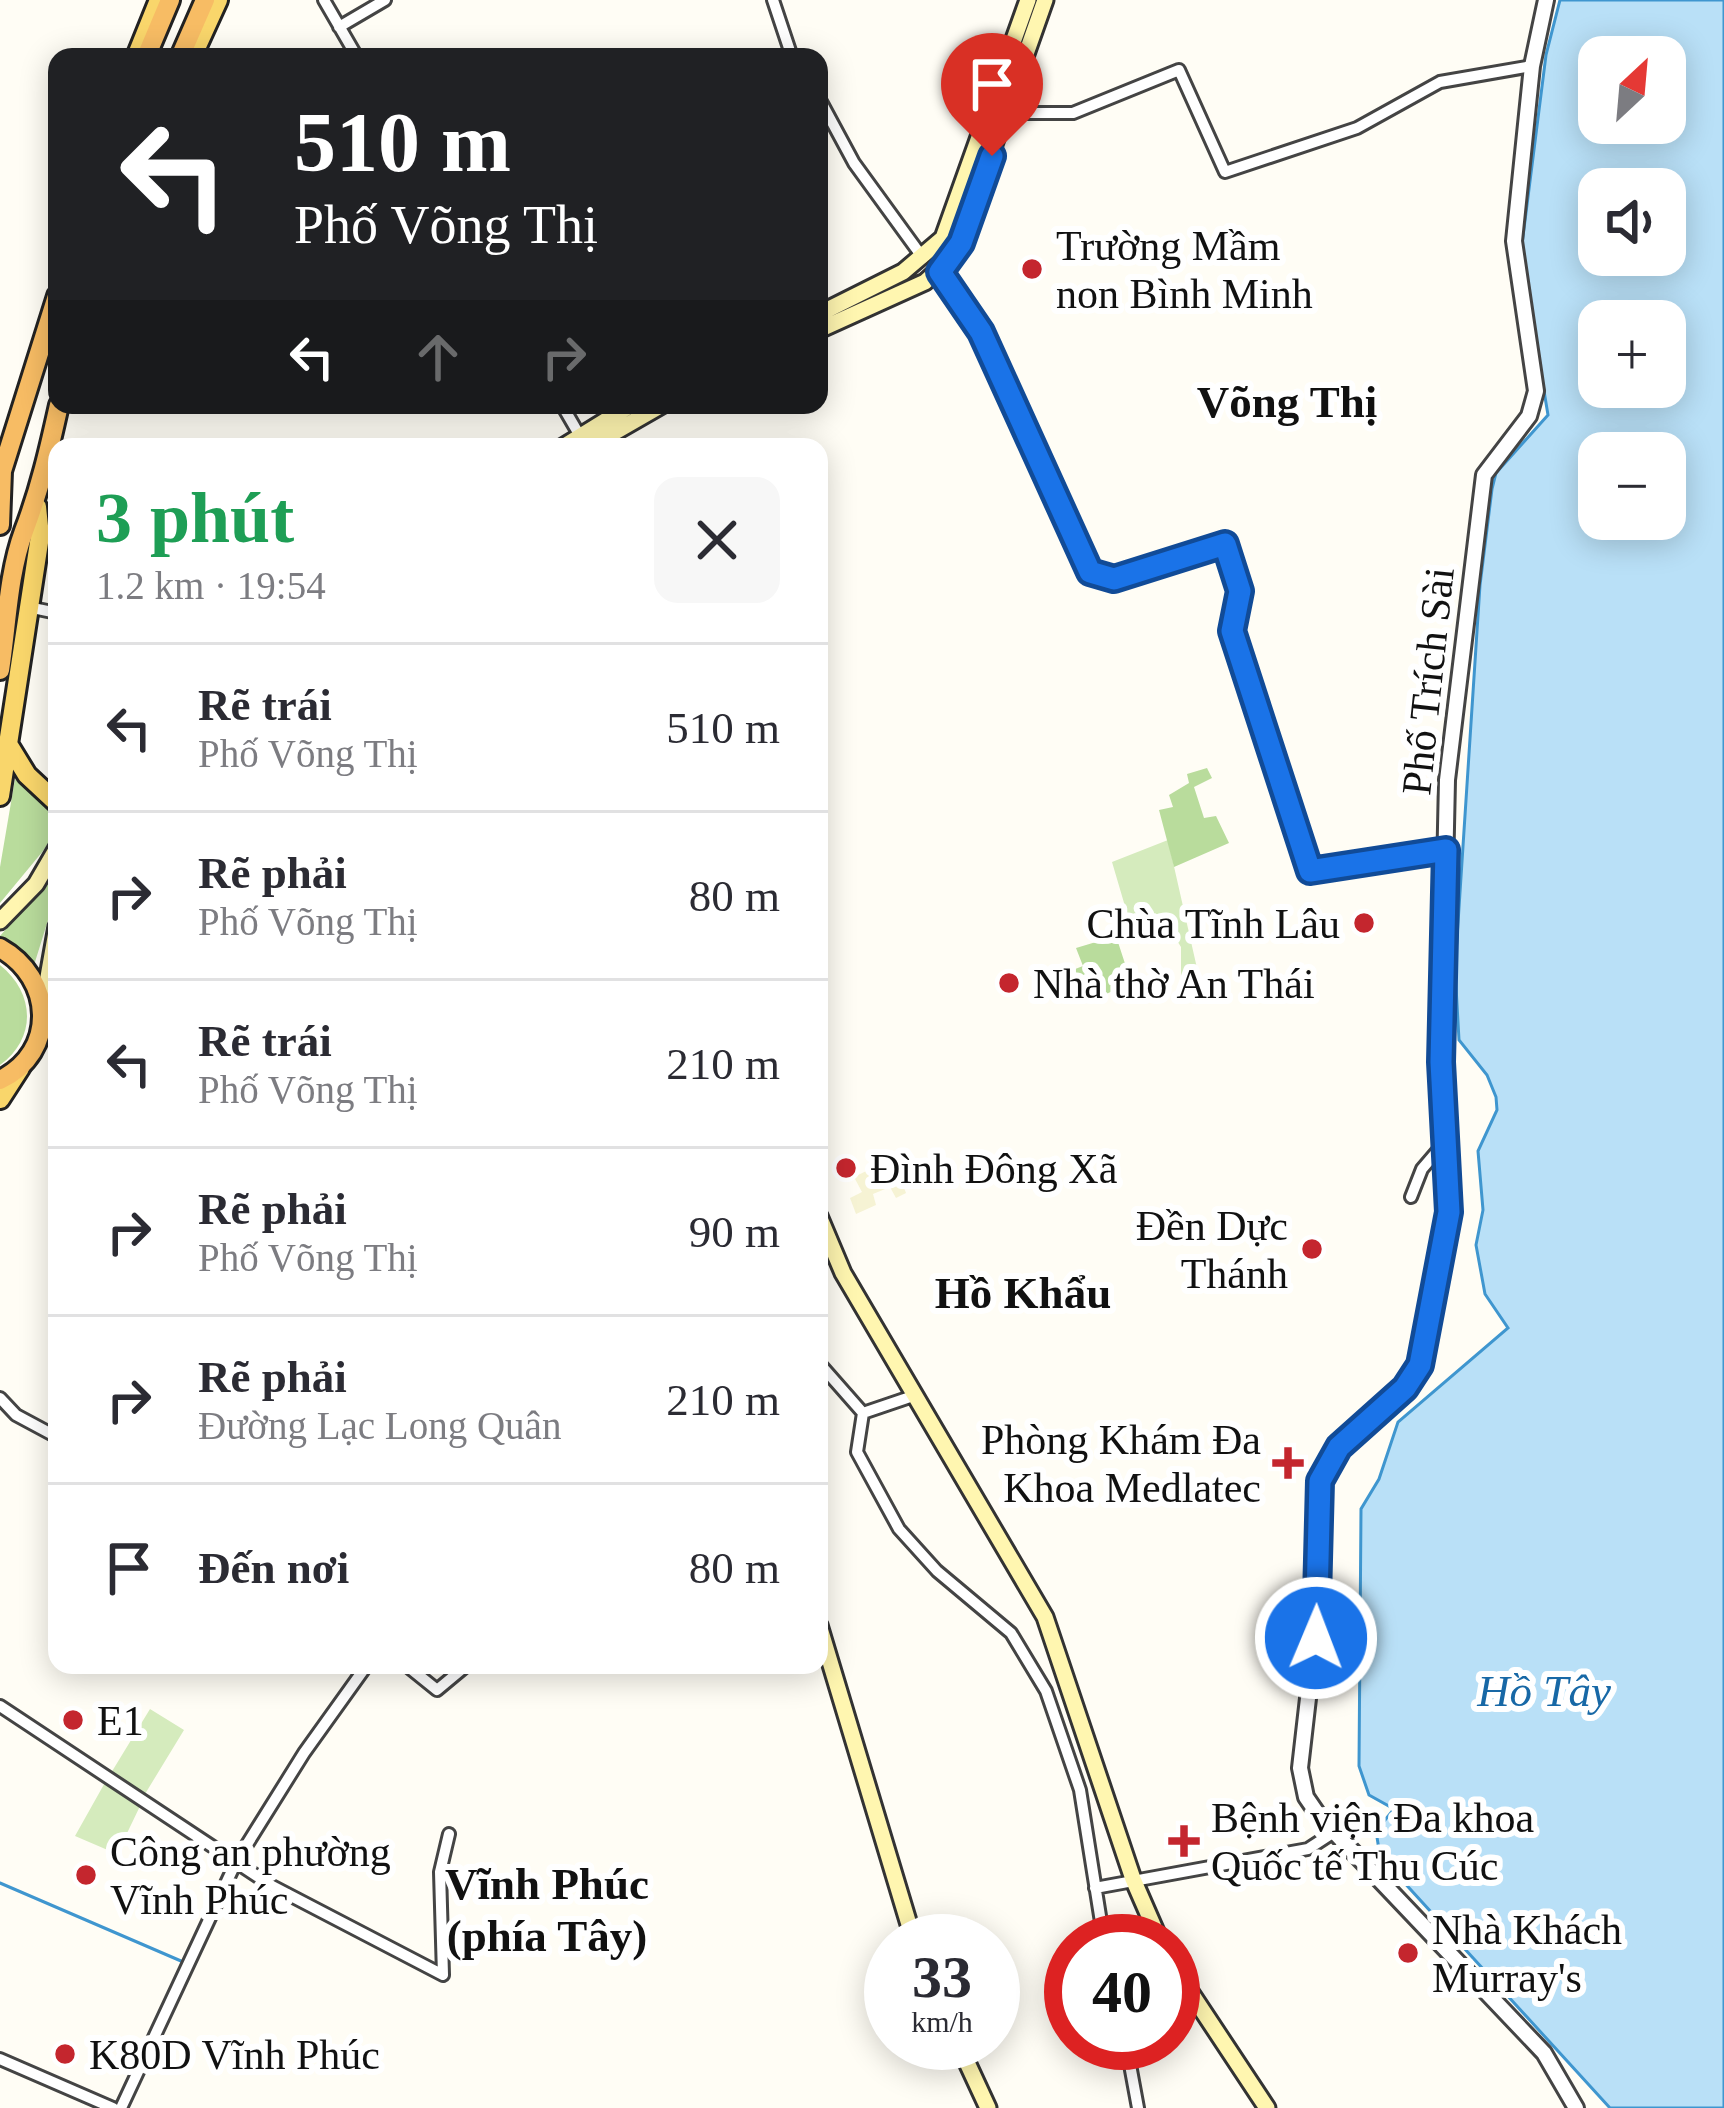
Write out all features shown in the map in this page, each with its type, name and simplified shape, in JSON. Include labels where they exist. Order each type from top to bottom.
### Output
[{"type":"highway","points":[[150,48],[170,0]]},
{"type":"highway","points":[[185,48],[205,0]]},
{"type":"highway","points":[[0,525],[1,473],[48,324]]},
{"type":"highway","points":[[0,670],[14,575],[48,456]]},
{"type":"highway","points":[[0,948],[28,970],[43,1005],[39,1040],[20,1068],[0,1081]]},
{"type":"main road","points":[[140,48],[159,0]]},
{"type":"main road","points":[[196,48],[218,0]]},
{"type":"main road","points":[[828,326],[940,272],[968,226],[1007,112],[1009,81],[1028,0]]},
{"type":"main road","points":[[828,309],[923,258],[947,230],[1045,0]]},
{"type":"main road","points":[[590,438],[626,414]]},
{"type":"main road","points":[[0,796],[40,536],[39,498]]},
{"type":"main road","points":[[8,744],[27,775],[48,795]]},
{"type":"main road","points":[[0,921],[36,884],[48,863]]},
{"type":"main road","points":[[43,1005],[48,977]]},
{"type":"main road","points":[[0,1099],[20,1068]]},
{"type":"main road","points":[[828,1237],[843,1273],[1045,1616],[1148,1914]]},
{"type":"main road","points":[[828,1655],[906,1914]]},
{"type":"main road","points":[[1200,2007],[1267,2108]]},
{"type":"main road","points":[[970,2070],[988,2108]]},
{"type":"street","points":[[324,0],[352,48]]},
{"type":"street","points":[[339,27],[385,0]]},
{"type":"street","points":[[772,0],[789,48]]},
{"type":"street","name":"Phố Trích Sài","points":[[1546,0],[1532,66],[1514,260],[1536,391],[1529,416],[1488,464],[1481,491],[1447,780],[1441,1062],[1449,1212],[1420,1365],[1405,1388],[1339,1447],[1317,1491],[1317,1620],[1300,1768],[1312,1807],[1544,2053],[1576,2108]]},
{"type":"street","points":[[1007,112],[1073,113],[1179,70],[1226,172],[1357,128],[1440,82],[1532,66]]},
{"type":"street","points":[[828,115],[854,163],[923,258]]},
{"type":"street","points":[[940,272],[981,332],[1090,572],[1114,579],[1225,544],[1240,591],[1232,631],[1310,871],[1446,850]]},
{"type":"street","points":[[28,607],[48,611]]},
{"type":"street","points":[[1411,1197],[1422,1169],[1446,1141]]},
{"type":"street","points":[[828,1374],[863,1413]]},
{"type":"street","points":[[863,1413],[916,1395]]},
{"type":"street","points":[[0,1398],[16,1415],[48,1432]]},
{"type":"street","points":[[863,1413],[856,1452],[899,1529],[937,1571],[1011,1633],[1046,1691],[1080,1790],[1099,1914]]},
{"type":"street","points":[[0,2059],[117,2108],[236,1862],[361,1674]]},
{"type":"street","points":[[417,1674],[437,1690],[456,1674]]},
{"type":"street","points":[[0,1706],[236,1862],[442,1975],[440,1872],[448,1834]]},
{"type":"street","points":[[1095,1888],[1308,1849],[1334,1832]]},
{"type":"street","points":[[1131,2070],[1138,2108]]},
{"type":"shaded area","points":[[901,1154],[918,1177],[903,1185],[906,1193],[896,1198],[890,1187],[873,1194],[876,1205],[856,1214],[850,1198],[862,1192],[854,1177]]},
{"type":"green space","points":[[1207,768],[1212,778],[1194,787],[1204,818],[1216,816],[1229,843],[1174,867],[1159,810],[1173,807],[1169,795],[1189,783],[1187,774]]},
{"type":"green space","points":[[15,779],[48,810],[48,843],[0,903],[0,867]]},
{"type":"green space","points":[[1168,840],[1199,977],[1181,983],[1181,947],[1160,914],[1132,930],[1112,862]]},
{"type":"green space","points":[[48,880],[48,920],[35,962],[0,936]]},
{"type":"green space","points":[[1116,936],[1131,982],[1094,1000],[1070,971],[1083,966],[1076,948]]},
{"type":"green space","points":[[0,965],[20,989],[27,1015],[21,1042],[0,1065]]},
{"type":"green space","points":[[150,1709],[184,1730],[145,1794],[111,1773]]},
{"type":"green space","points":[[107,1779],[142,1802],[117,1854],[75,1836]]},
{"type":"water","name":"Hồ Tây","points":[[1560,0],[1724,0],[1724,2108],[1610,2108],[1380,1856],[1376,1831],[1394,1809],[1369,1795],[1359,1766],[1361,1509],[1379,1479],[1398,1422],[1508,1328],[1485,1294],[1476,1245],[1483,1210],[1478,1151],[1497,1110],[1496,1097],[1487,1075],[1459,1040],[1455,969],[1480,585],[1492,489],[1496,473],[1548,415],[1521,252],[1546,55]]},
{"type":"waterway","points":[[0,1883],[181,1961]]},
{"type":"place","name":"Trường Mầm non Bình Minh","points":[[1032,269]]},
{"type":"place","name":"Chùa Tĩnh Lâu","points":[[1364,923]]},
{"type":"place","name":"Nhà thờ An Thái","points":[[1009,983]]},
{"type":"place","name":"Đình Đông Xã","points":[[846,1168]]},
{"type":"place","name":"Đền Dực Thánh","points":[[1312,1249]]},
{"type":"place","name":"Phòng Khám Đa Khoa Medlatec","points":[[1288,1463]]},
{"type":"place","name":"E1","points":[[73,1720]]},
{"type":"place","name":"Bệnh viện Đa khoa Quốc tế Thu Cúc","points":[[1184,1841]]},
{"type":"place","name":"Công an phường Vĩnh Phúc","points":[[86,1875]]},
{"type":"place","name":"Nhà Khách Murray's","points":[[1408,1953]]},
{"type":"place","name":"K80D Vĩnh Phúc","points":[[65,2054]]},
{"type":"district","name":"Võng Thị","points":[[1287,401]]},
{"type":"district","name":"Hồ Khẩu","points":[[1023,1292]]},
{"type":"district","name":"Vĩnh Phúc (phía Tây)","points":[[547,1909]]},
{"type":"route","points":[[992,156],[961,243],[940,272],[988,346],[1090,572],[1114,579],[1225,544],[1240,591],[1232,631],[1310,871],[1446,850],[1441,1062],[1449,1212],[1420,1365],[1405,1388],[1339,1447],[1320,1481],[1316,1638]]}]
